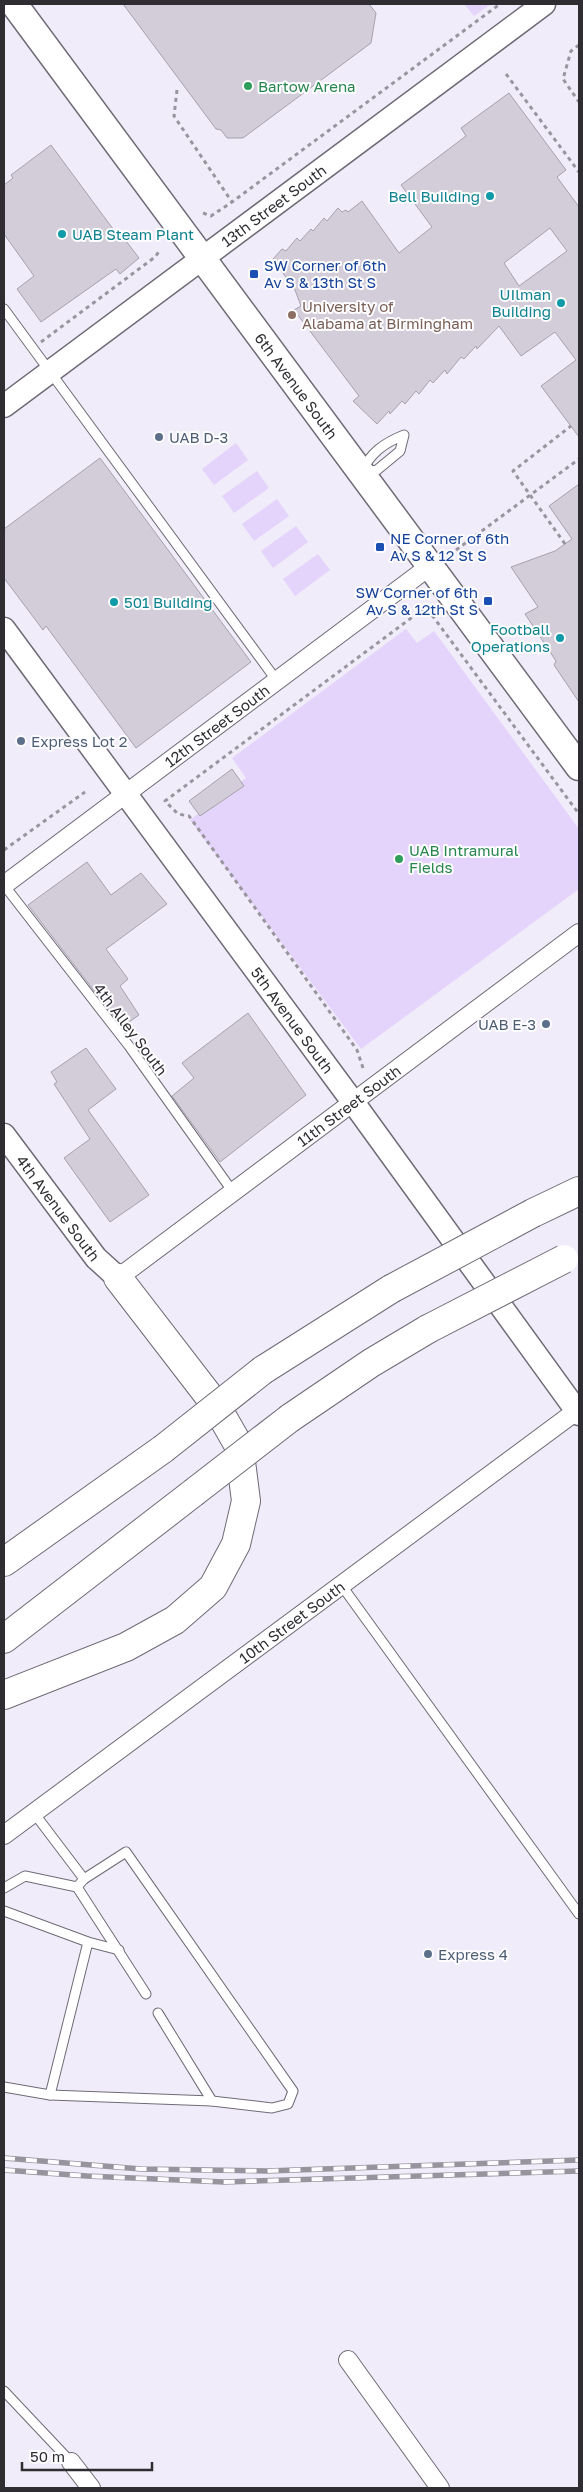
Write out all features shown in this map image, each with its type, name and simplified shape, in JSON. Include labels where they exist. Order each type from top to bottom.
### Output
[{"type":"highway","points":[[4,1562],[163,1449],[263,1370],[391,1289],[579,1191]]},
{"type":"highway","points":[[4,1639],[290,1418],[371,1363],[428,1329],[574,1257]]},
{"type":"highway","points":[[4,1695],[126,1647],[175,1620],[213,1587],[236,1544],[246,1501],[239,1446],[215,1404],[118,1278]]},
{"type":"main road","name":"6th Avenue South","points":[[14,4],[579,767]]},
{"type":"street","name":"13th Street South","points":[[4,406],[544,4]]},
{"type":"street","name":"12th Street South","points":[[4,885],[430,566]]},
{"type":"street","name":"5th Avenue South","points":[[4,629],[578,1411]]},
{"type":"street","name":"11th Street South","points":[[118,1278],[579,933]]},
{"type":"street","name":"4th Avenue South","points":[[4,1135],[96,1258],[118,1278]]},
{"type":"street","name":"10th Street South","points":[[4,1835],[578,1411]]},
{"type":"street","points":[[348,2360],[440,2488]]},
{"type":"street","points":[[71,2462],[91,2488]]},
{"type":"lane","points":[[4,308],[277,681]]},
{"type":"lane","points":[[404,435],[400,451],[377,470],[361,473],[368,457],[404,435]]},
{"type":"lane","name":"4th Alley South","points":[[4,885],[129,1046],[233,1192]]},
{"type":"lane","points":[[342,1586],[579,1914]]},
{"type":"lane","points":[[34,1813],[84,1878]]},
{"type":"lane","points":[[4,2087],[50,2095],[212,2101],[272,2108],[288,2104],[294,2091],[126,1852],[84,1878],[77,1887]]},
{"type":"lane","points":[[4,1888],[25,1876],[77,1887],[146,1994]]},
{"type":"lane","points":[[4,1911],[88,1942],[119,1950]]},
{"type":"lane","points":[[50,2095],[88,1942]]},
{"type":"lane","points":[[158,2013],[212,2101]]},
{"type":"lane","points":[[4,2391],[71,2462]]},
{"type":"path","points":[[203,213],[211,216],[232,202],[500,4]]},
{"type":"path","points":[[579,45],[571,51],[563,80],[579,102]]},
{"type":"path","points":[[506,74],[579,172]]},
{"type":"path","points":[[177,90],[174,116],[232,202]]},
{"type":"path","points":[[33,348],[155,257],[160,250]]},
{"type":"path","points":[[565,544],[513,471],[571,426]]},
{"type":"path","points":[[456,550],[579,459]]},
{"type":"path","points":[[363,1068],[357,1050],[189,816],[178,814],[164,801],[426,607],[579,814]]},
{"type":"path","points":[[4,850],[85,792]]},
{"type":"shaded area","points":[[464,4],[491,4],[474,16]]},
{"type":"shaded area","points":[[236,443],[248,460],[214,485],[202,469]]},
{"type":"shaded area","points":[[257,471],[269,488],[234,513],[222,496]]},
{"type":"shaded area","points":[[277,499],[289,516],[254,541],[242,524]]},
{"type":"shaded area","points":[[296,526],[308,542],[273,568],[261,551]]},
{"type":"shaded area","points":[[318,554],[330,570],[295,596],[283,579]]},
{"type":"shaded area","name":"UAB Intramural Fields","points":[[406,629],[417,643],[434,631],[579,829],[579,889],[361,1049],[190,820],[246,778],[232,758]]},
{"type":"building","name":"Bartow Arena","points":[[123,4],[369,4],[376,13],[371,43],[243,138],[227,138],[221,130],[216,129]]},
{"type":"building","points":[[509,93],[566,170],[557,177],[579,207],[579,437],[541,386],[576,360],[555,332],[521,356],[499,326],[477,349],[476,346],[464,359],[461,357],[447,374],[445,370],[433,383],[430,380],[419,394],[416,391],[405,404],[402,401],[377,424],[353,401],[359,396],[294,310],[301,306],[295,290],[273,259],[282,249],[286,251],[297,238],[300,241],[311,229],[313,231],[324,218],[327,221],[338,208],[342,212],[346,210],[348,212],[362,201],[399,253],[432,227],[401,185],[466,136],[461,128]],"holes":[[[550,228],[567,251],[519,286],[504,263]]]},
{"type":"building","name":"UAB Steam Plant","points":[[51,145],[116,233],[120,233],[139,258],[120,274],[116,269],[41,322],[17,289],[34,276],[4,234],[4,185],[13,178],[11,175]]},
{"type":"building","name":"501 Building","points":[[100,458],[251,662],[136,748],[46,626],[43,630],[4,578],[4,529]]},
{"type":"building","name":"Football Operations","points":[[579,484],[579,702],[554,665],[556,661],[525,614],[538,607],[511,567],[555,551],[572,539],[549,506]]},
{"type":"building","points":[[232,769],[244,786],[200,816],[189,801]]},
{"type":"building","points":[[87,862],[111,895],[141,873],[167,904],[106,949],[128,979],[120,986],[139,1015],[122,1027],[28,905]]},
{"type":"building","points":[[248,1013],[306,1095],[220,1162],[172,1096],[194,1078],[182,1063]]},
{"type":"building","points":[[86,1048],[116,1089],[88,1110],[149,1195],[110,1222],[64,1158],[90,1139],[54,1084],[57,1082],[51,1072]]},
{"type":"railway","points":[[4,2158],[141,2169],[267,2171],[579,2160]]},
{"type":"railway","points":[[4,2170],[224,2182],[579,2171]]},
{"type":"place","name":"Bartow Arena","points":[[248,86]]},
{"type":"place","name":"Bell Building","points":[[490,196]]},
{"type":"place","name":"UAB Steam Plant","points":[[62,234]]},
{"type":"place","name":"SW Corner of 6th Av S & 13th St S","points":[[254,274]]},
{"type":"place","name":"UIlman Building","points":[[561,303]]},
{"type":"place","name":"University of Alabama at Birmingham","points":[[292,315]]},
{"type":"place","name":"UAB D-3","points":[[159,437]]},
{"type":"place","name":"NE Corner of 6th Av S & 12 St S","points":[[380,547]]},
{"type":"place","name":"SW Corner of 6th Av S & 12th St S","points":[[488,601]]},
{"type":"place","name":"501 Building","points":[[114,602]]},
{"type":"place","name":"Football Operations","points":[[560,638]]},
{"type":"place","name":"Express Lot 2","points":[[21,741]]},
{"type":"place","name":"UAB Intramural Fields","points":[[399,859]]},
{"type":"place","name":"UAB E-3","points":[[546,1024]]},
{"type":"place","name":"Express 4","points":[[428,1954]]}]
